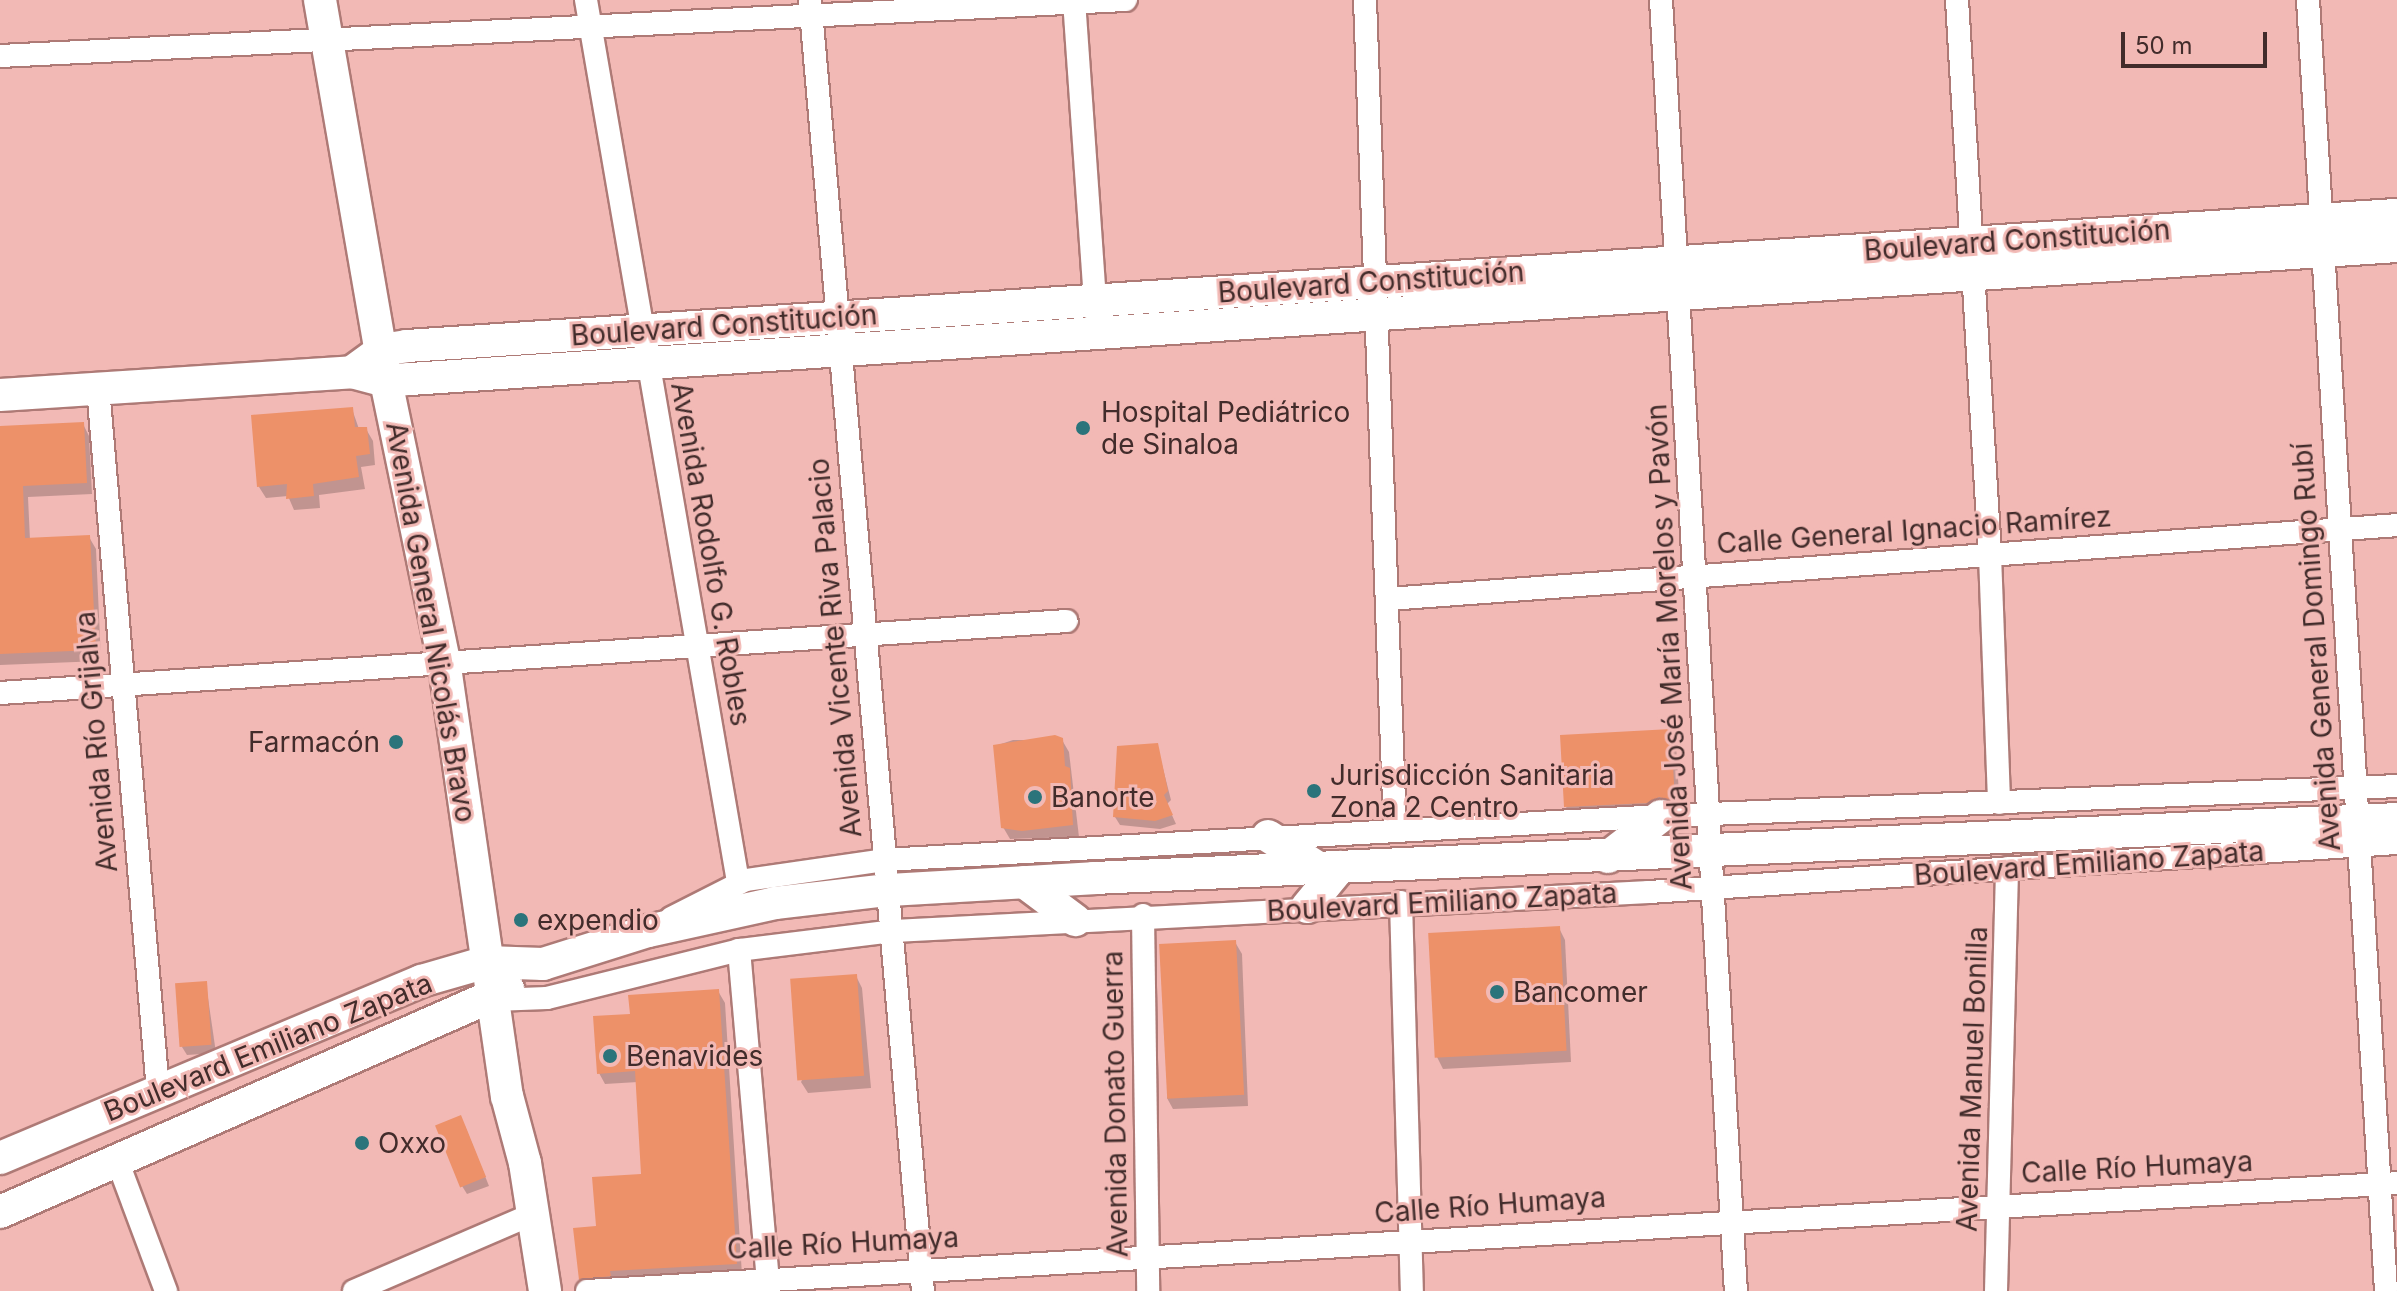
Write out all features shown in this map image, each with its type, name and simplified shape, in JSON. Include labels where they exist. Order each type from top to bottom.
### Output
[{"type":"main road","name":"Avenida General Nicolás Bravo","points":[[320,0],[384,365],[444,660],[492,1000],[545,1291]]},
{"type":"main road","name":"Boulevard Constitución","points":[[384,365],[647,363],[1678,294],[1972,259],[2322,235],[2397,215]]},
{"type":"main road","name":"Boulevard Constitución","points":[[2322,235],[2397,246]]},
{"type":"main road","name":"Boulevard Constitución","points":[[0,395],[352,372],[384,365],[640,331],[838,317],[1676,262],[1972,259]]},
{"type":"main road","points":[[1608,857],[1661,816]]},
{"type":"main road","name":"Boulevard Emiliano Zapata","points":[[0,1212],[492,1000],[543,964],[648,931],[886,875],[1024,882],[2134,834],[2357,834],[2397,819]]},
{"type":"main road","points":[[2134,834],[2168,858]]},
{"type":"main road","points":[[1268,836],[1328,867],[1307,907]]},
{"type":"main road","points":[[1024,882],[1075,920]]},
{"type":"main road","name":"Boulevard Emiliano Zapata","points":[[0,1158],[421,981],[487,962],[543,964]]},
{"type":"street","name":"Avenida Rodolfo G. Robles","points":[[586,0],[640,331],[738,882]]},
{"type":"street","points":[[0,56],[591,27],[811,8],[1126,0]]},
{"type":"street","points":[[1365,0],[1378,282],[1395,830]]},
{"type":"street","name":"Avenida José María Morelos y Pavón","points":[[1661,0],[1736,1291]]},
{"type":"street","points":[[1957,0],[1990,555],[1999,803]]},
{"type":"street","name":"Avenida General Domingo Rubí","points":[[2308,0],[2352,789],[2388,1183],[2386,1291]]},
{"type":"street","points":[[1074,1],[1098,333]]},
{"type":"street","name":"Avenida Vicente Riva Palacio","points":[[811,8],[886,875],[894,931],[922,1280]]},
{"type":"street","name":"Avenida Río Grijalva","points":[[98,388],[121,686],[158,1091]]},
{"type":"street","name":"Calle General Ignacio Ramírez","points":[[1388,599],[2397,525]]},
{"type":"street","points":[[0,693],[444,660],[1067,621]]},
{"type":"street","name":"Boulevard Emiliano Zapata","points":[[648,931],[738,882],[886,875],[1268,836],[1661,816],[2397,786]]},
{"type":"street","name":"Boulevard Emiliano Zapata","points":[[492,1000],[547,998],[739,950],[894,931],[1143,915],[1713,888],[2168,858],[2357,834],[2397,843]]},
{"type":"street","name":"Avenida Manuel Bonilla","points":[[1996,1291],[2007,868]]},
{"type":"street","points":[[1401,902],[1412,1291]]},
{"type":"street","name":"Avenida Donato Guerra","points":[[1143,915],[1148,1291]]},
{"type":"street","points":[[739,950],[769,1284]]},
{"type":"street","points":[[117,1160],[166,1291]]},
{"type":"street","name":"Calle Río Humaya","points":[[587,1291],[922,1280],[1147,1255],[2388,1183]]},
{"type":"street","points":[[354,1291],[533,1214]]},
{"type":"building","points":[[353,407],[355,427],[367,427],[370,454],[356,456],[359,477],[313,484],[314,496],[286,499],[287,484],[257,487],[251,415]]},
{"type":"building","points":[[84,422],[87,483],[23,486],[25,538],[90,535],[96,650],[0,654],[0,426]]},
{"type":"building","points":[[1671,729],[1675,801],[1659,797],[1647,803],[1564,807],[1560,735]]},
{"type":"building","name":"Banorte","points":[[1055,735],[1063,738],[1065,766],[1070,768],[1073,825],[1022,831],[1001,828],[993,745]]},
{"type":"building","points":[[1158,743],[1168,791],[1164,795],[1173,815],[1155,821],[1113,817],[1117,746]]},
{"type":"building","name":"Bancomer","points":[[1560,926],[1567,1051],[1435,1058],[1428,933]]},
{"type":"building","points":[[1236,940],[1244,1095],[1167,1099],[1159,944]]},
{"type":"building","points":[[857,974],[864,1076],[797,1080],[790,979]]},
{"type":"building","points":[[207,981],[211,1045],[180,1047],[175,983]]},
{"type":"building","points":[[719,989],[737,1264],[610,1271],[611,1276],[579,1280],[573,1228],[596,1226],[592,1177],[641,1174],[635,1071],[597,1074],[593,1016],[630,1014],[628,995]]},
{"type":"building","points":[[461,1115],[486,1177],[460,1188],[435,1125]]},
{"type":"place","name":"Hospital Pediátrico de Sinaloa","points":[[1083,428]]},
{"type":"place","name":"Farmacón","points":[[396,742]]},
{"type":"place","name":"Jurisdicción Sanitaria Zona 2 Centro","points":[[1314,791]]},
{"type":"place","name":"Banorte","points":[[1035,797]]},
{"type":"place","name":"expendio","points":[[521,920]]},
{"type":"place","name":"Bancomer","points":[[1497,992]]},
{"type":"place","name":"Benavides","points":[[610,1056]]},
{"type":"place","name":"Oxxo","points":[[362,1143]]}]
